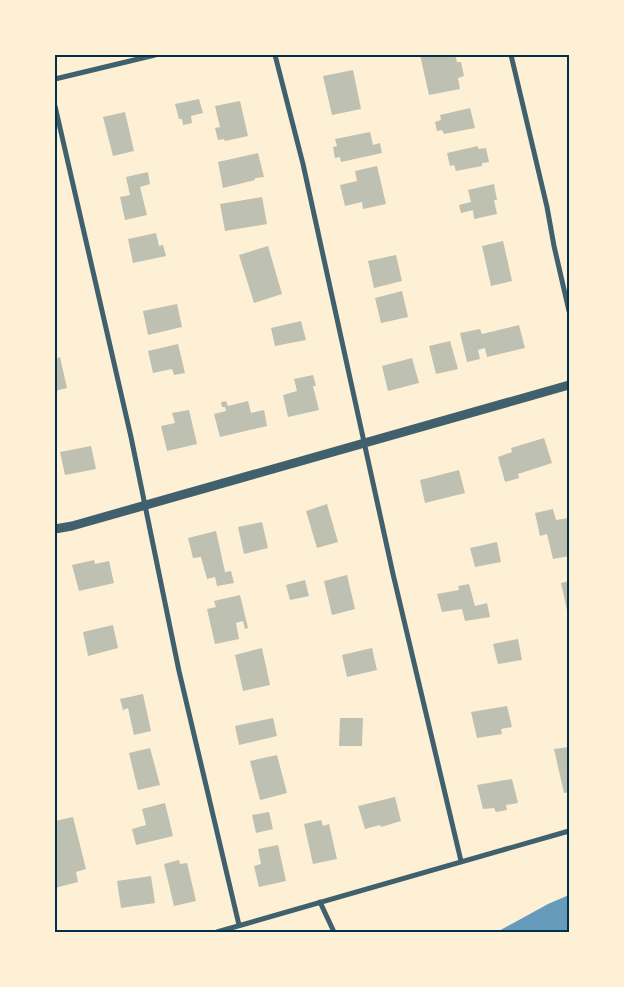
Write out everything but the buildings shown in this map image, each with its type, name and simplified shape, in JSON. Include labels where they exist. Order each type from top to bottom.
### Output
[{"type":"street","points":[[55,79],[155,55]]},
{"type":"street","points":[[275,55],[302,164],[460,861]]},
{"type":"street","points":[[512,55],[569,311]]},
{"type":"street","points":[[55,106],[131,437],[179,672],[239,925]]},
{"type":"street","points":[[55,529],[145,506],[569,385]]},
{"type":"street","points":[[217,932],[569,831]]},
{"type":"street","points":[[320,902],[334,932]]},
{"type":"water","points":[[569,895],[569,932],[497,932],[548,904]]}]
